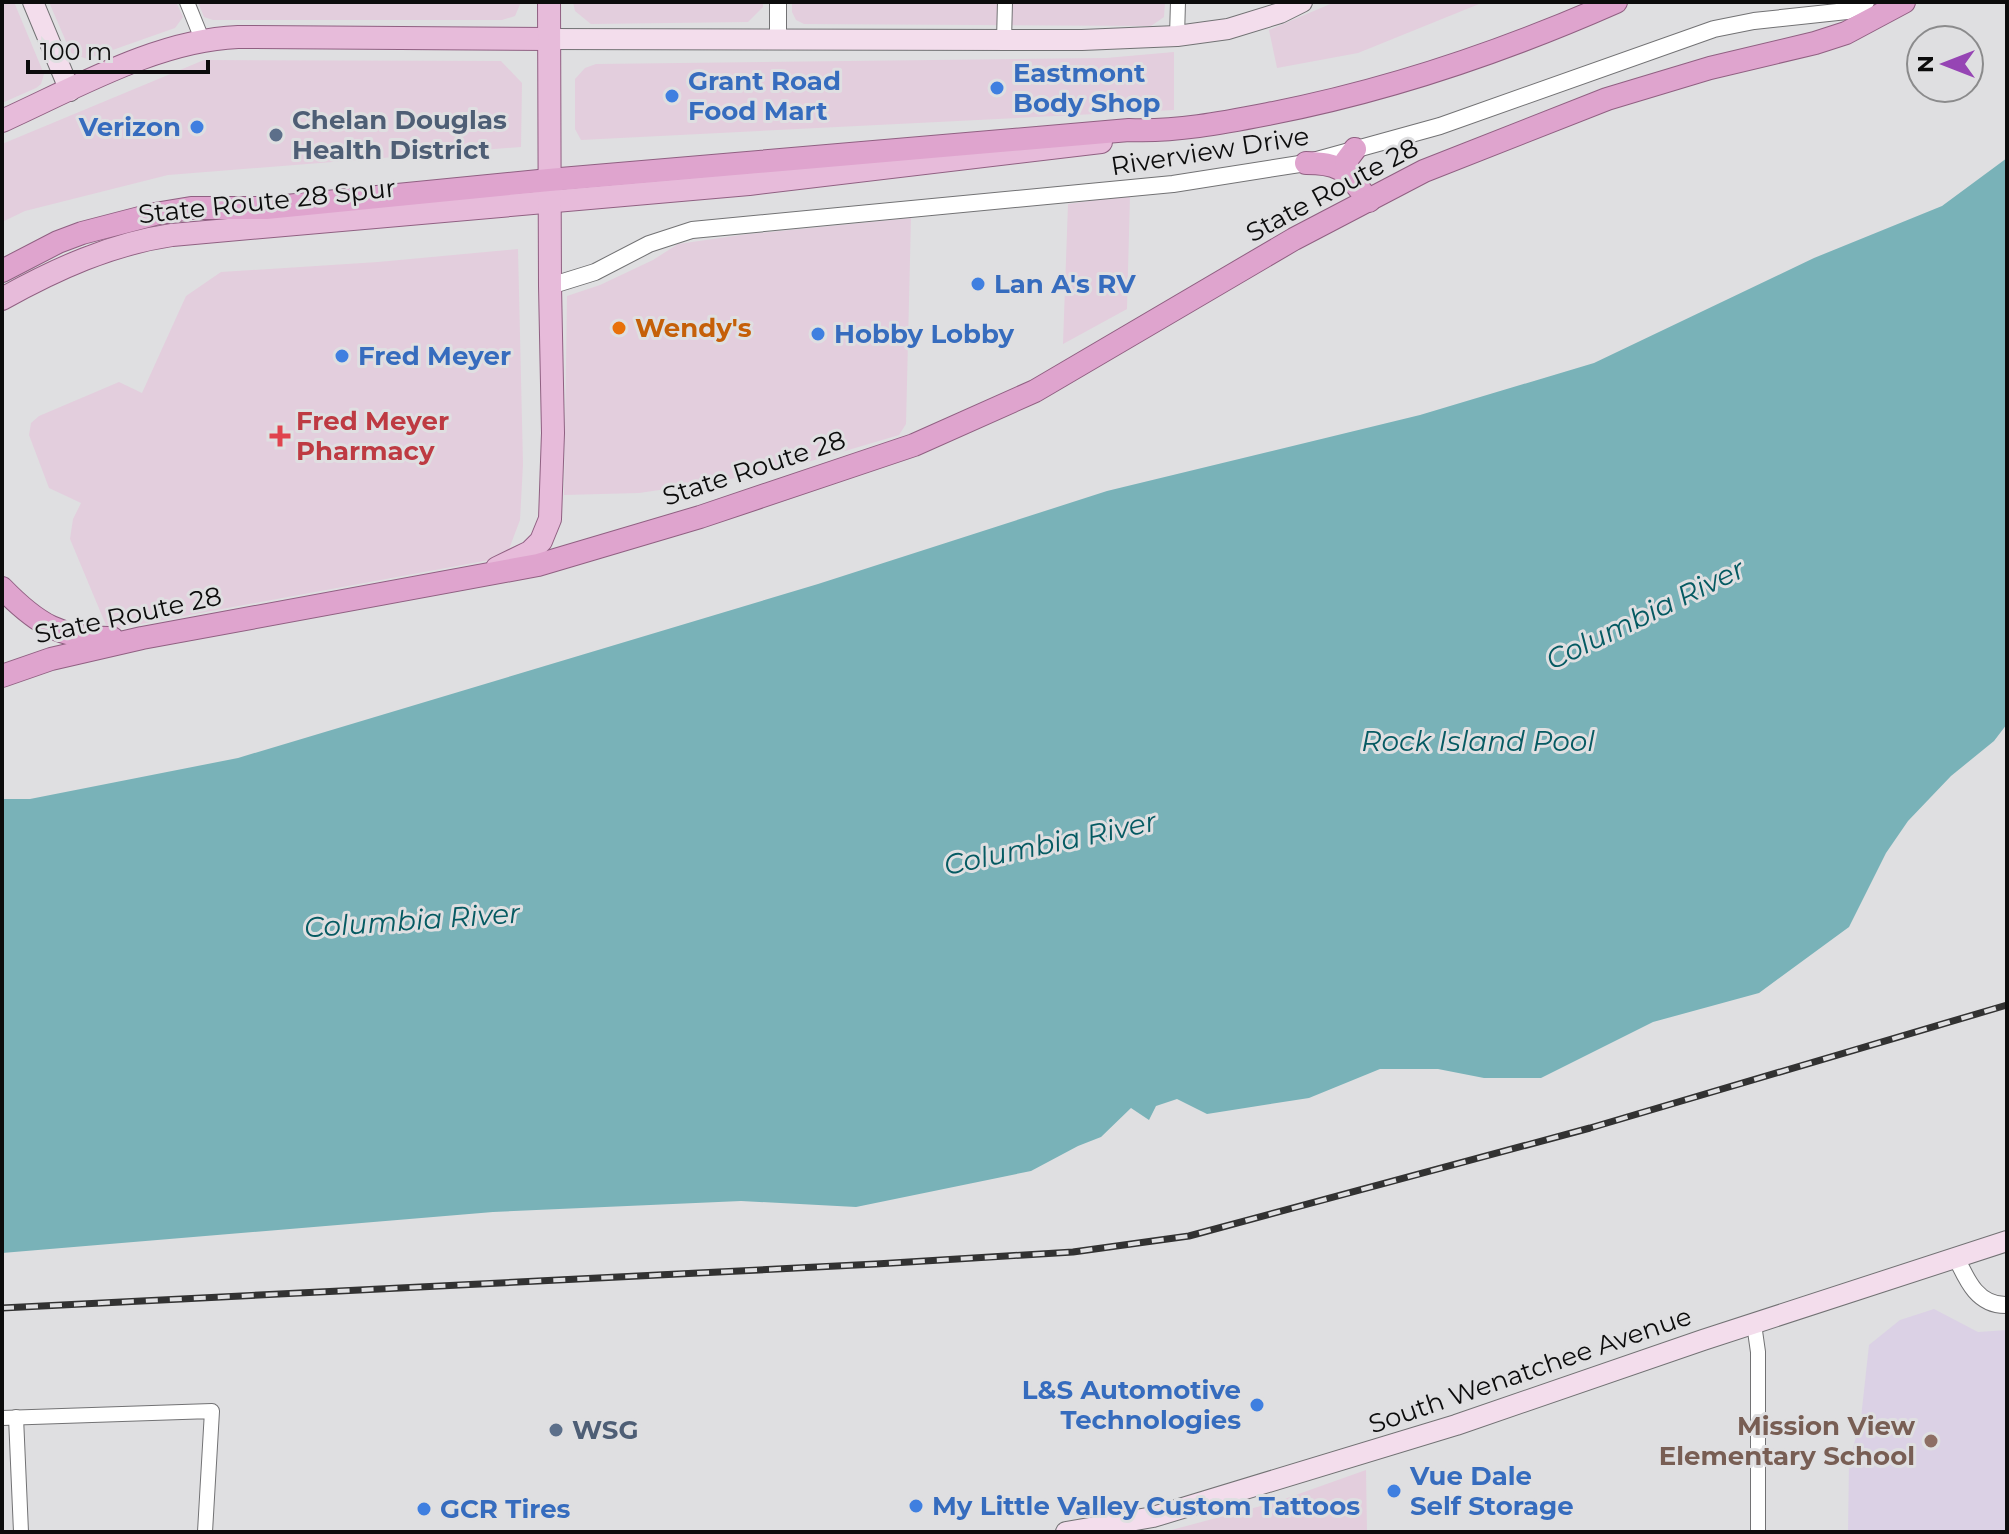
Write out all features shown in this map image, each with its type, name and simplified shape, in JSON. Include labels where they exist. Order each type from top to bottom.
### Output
[{"type":"highway","points":[[2,271],[58,242],[107,225],[191,208],[266,208],[549,190],[1129,130],[1152,131],[1251,117],[1382,87],[1487,53],[1616,2]]},
{"type":"highway","points":[[1846,33],[1864,17],[1874,2]]},
{"type":"highway","name":"State Route 28","points":[[2,676],[51,659],[142,638],[538,565],[914,445],[1035,391],[1294,239],[1424,171],[1607,99],[1710,68],[1846,33],[1904,2]]},
{"type":"highway","points":[[1350,177],[1346,161],[1355,149]]},
{"type":"highway","points":[[1306,163],[1333,164],[1350,177],[1369,201]]},
{"type":"highway","points":[[2,588],[30,615],[59,632],[90,638],[142,638]]},
{"type":"main road","points":[[33,2],[70,91]]},
{"type":"main road","points":[[485,574],[530,552],[541,541],[550,519],[553,433],[549,2]]},
{"type":"main road","points":[[2,121],[168,49],[202,39],[1004,40],[1177,36],[1228,29],[1280,13],[1302,2]]},
{"type":"main road","name":"State Route 28 Spur","points":[[2,299],[71,264],[161,237],[549,190]]},
{"type":"main road","name":"State Route 28 Spur","points":[[2,285],[62,254],[132,230],[194,217],[266,208]]},
{"type":"main road","name":"South Wenatchee Avenue","points":[[1066,1532],[1153,1517],[1456,1425],[2007,1241]]},
{"type":"street","points":[[187,2],[202,39]]},
{"type":"street","points":[[778,2],[778,38]]},
{"type":"street","points":[[1004,40],[1005,2]]},
{"type":"street","points":[[1177,36],[1178,2]]},
{"type":"street","name":"Riverview Drive","points":[[550,286],[595,272],[649,244],[692,230],[1168,185],[1306,163],[1440,126],[1714,29],[1754,21],[1847,11],[1866,2]]},
{"type":"street","points":[[1956,1257],[1967,1281],[1980,1297],[1997,1306],[2007,1305]]},
{"type":"street","points":[[1754,1324],[1758,1352],[1758,1532]]},
{"type":"street","points":[[21,1532],[9,1418],[212,1411],[205,1532]]},
{"type":"shaded area","points":[[2,2],[14,2],[44,74],[36,88],[2,103]]},
{"type":"shaded area","points":[[49,2],[176,2],[183,17],[175,28],[87,59],[71,53]]},
{"type":"shaded area","points":[[198,2],[521,2],[515,16],[502,20],[213,20],[204,17]]},
{"type":"shaded area","points":[[573,2],[763,2],[763,7],[748,22],[591,24],[575,11]]},
{"type":"shaded area","points":[[792,2],[1165,2],[1164,17],[1151,26],[804,24],[796,20]]},
{"type":"shaded area","points":[[1335,2],[1484,2],[1358,53],[1277,68],[1269,30]]},
{"type":"shaded area","points":[[1174,52],[1174,110],[581,140],[575,129],[575,79],[585,68],[596,64],[1106,58]]},
{"type":"shaded area","points":[[204,60],[501,61],[522,83],[521,147],[168,175],[25,211],[2,222],[2,144]]},
{"type":"shaded area","points":[[1130,195],[1127,309],[1063,344],[1068,204]]},
{"type":"shaded area","points":[[911,218],[906,424],[899,435],[801,464],[721,481],[639,493],[564,495],[567,296],[600,285],[653,260],[678,244]]},
{"type":"shaded area","points":[[518,249],[523,464],[520,520],[506,557],[108,630],[70,539],[73,519],[81,503],[49,488],[29,435],[31,423],[39,416],[119,382],[142,393],[186,296],[221,272]]},
{"type":"shaded area","name":"Mission View Elementary School","points":[[1934,1309],[1978,1332],[2007,1330],[2007,1532],[1848,1532],[1849,1463],[1861,1418],[1869,1345],[1900,1320]]},
{"type":"shaded area","points":[[1366,1470],[1367,1532],[1164,1532],[1276,1502]]},
{"type":"water","name":"Rock Island Pool","points":[[2007,158],[2007,724],[1994,741],[1951,776],[1908,821],[1886,853],[1849,927],[1759,993],[1653,1022],[1541,1078],[1484,1078],[1438,1069],[1380,1069],[1309,1098],[1207,1114],[1177,1099],[1156,1106],[1149,1120],[1131,1108],[1101,1137],[1031,1171],[856,1207],[741,1201],[493,1212],[2,1253],[2,799],[30,799],[238,758],[818,584],[1107,491],[1420,415],[1594,363],[1814,258],[1942,206]]},
{"type":"railway","points":[[2,1308],[876,1264],[1073,1252],[1189,1236],[1590,1128],[2007,1005]]},
{"type":"place","name":"Eastmont Body Shop","points":[[997,88]]},
{"type":"place","name":"Grant Road Food Mart","points":[[672,96]]},
{"type":"place","name":"Verizon","points":[[197,127]]},
{"type":"place","name":"Chelan Douglas Health District","points":[[276,135]]},
{"type":"place","name":"Lan A's RV","points":[[978,284]]},
{"type":"place","name":"Wendy's","points":[[619,328]]},
{"type":"place","name":"Hobby Lobby","points":[[818,334]]},
{"type":"place","name":"Fred Meyer","points":[[342,356]]},
{"type":"place","name":"Fred Meyer Pharmacy","points":[[280,436]]},
{"type":"place","name":"L&S Automotive Technologies","points":[[1257,1405]]},
{"type":"place","name":"WSG","points":[[556,1430]]},
{"type":"place","name":"Mission View Elementary School","points":[[1931,1441]]},
{"type":"place","name":"Vue Dale Self Storage","points":[[1394,1491]]},
{"type":"place","name":"My Little Valley Custom Tattoos","points":[[916,1506]]},
{"type":"place","name":"GCR Tires","points":[[424,1509]]},
{"type":"water label","name":"Columbia River","points":[[1645,614]]},
{"type":"water label","name":"Columbia River","points":[[1050,843]]},
{"type":"water label","name":"Columbia River","points":[[412,920]]}]
